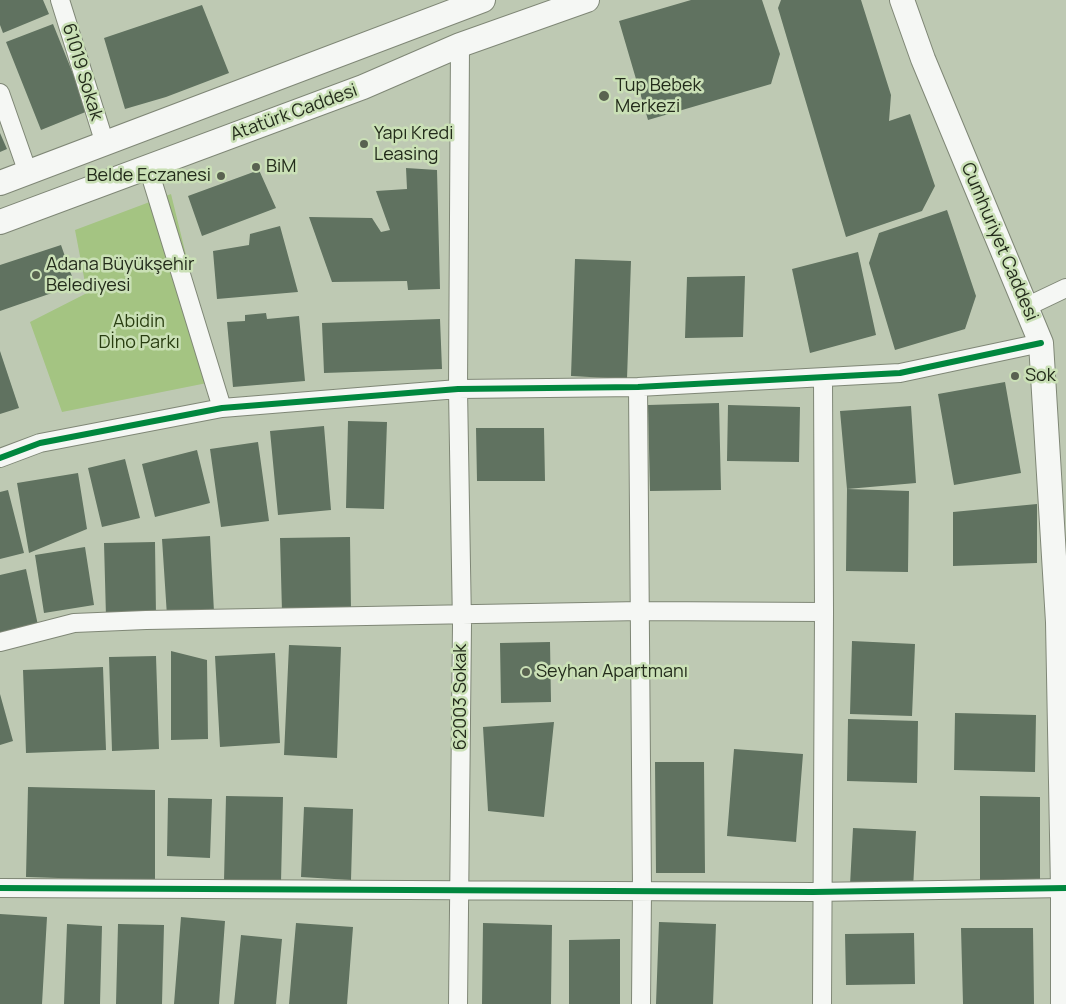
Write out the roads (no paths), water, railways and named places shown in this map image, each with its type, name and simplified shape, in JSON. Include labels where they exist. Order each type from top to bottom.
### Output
[{"type":"main road","points":[[0,184],[483,0]]},
{"type":"main road","name":"Atatürk Caddesi","points":[[0,222],[363,87],[460,45],[587,0]]},
{"type":"main road","name":"Cumhuriyet Caddesi","points":[[902,0],[923,59],[1041,343],[1062,622],[1065,888],[1064,1004]]},
{"type":"street","name":"61019 Sokak","points":[[60,0],[105,144]]},
{"type":"street","name":"62003 Sokak","points":[[458,1004],[461,614],[458,389],[460,45]]},
{"type":"street","points":[[0,93],[28,173]]},
{"type":"street","points":[[148,167],[222,408]]},
{"type":"street","points":[[1026,307],[1066,288]]},
{"type":"street","points":[[0,458],[40,443],[222,408],[458,389],[638,388],[900,373],[1041,343]]},
{"type":"street","points":[[822,1004],[823,378]]},
{"type":"street","points":[[638,388],[641,611],[641,1004]]},
{"type":"street","points":[[0,642],[74,624],[156,620],[641,611],[824,612]]},
{"type":"street","points":[[0,888],[823,892],[1065,888]]},
{"type":"place","name":"Tup Bebek Merkezi","points":[[604,96]]},
{"type":"place","name":"Yapı Kredi Leasing","points":[[364,144]]},
{"type":"place","name":"BiM","points":[[256,167]]},
{"type":"place","name":"Belde Eczanesi","points":[[221,176]]},
{"type":"place","name":"Adana Büyükşehir Belediyesi","points":[[36,275]]},
{"type":"place","name":"Sok","points":[[1015,376]]},
{"type":"place","name":"Seyhan Apartmanı","points":[[526,672]]},
{"type":"park label","name":"Abidin Dİno Parkı","points":[[139,332]]}]
